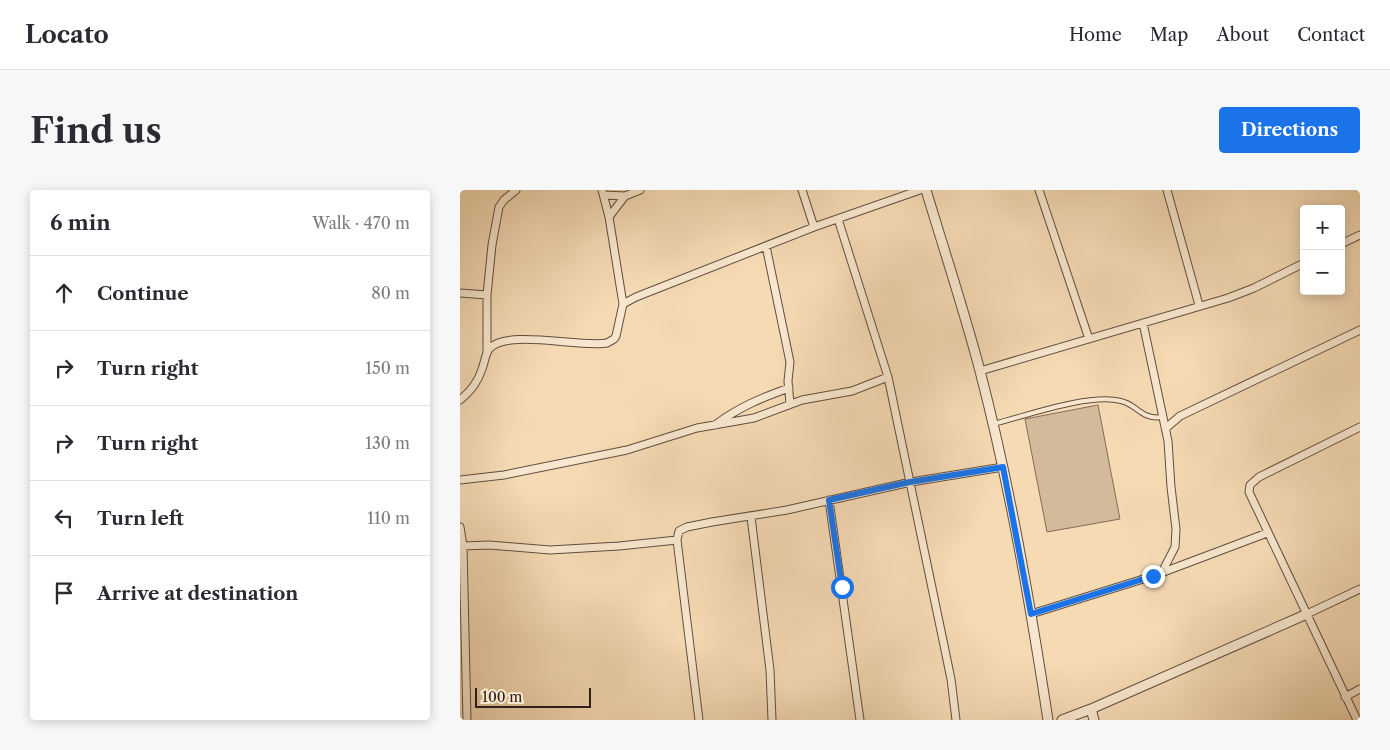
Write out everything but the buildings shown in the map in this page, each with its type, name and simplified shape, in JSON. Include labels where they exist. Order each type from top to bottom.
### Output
[{"type":"street","points":[[460,405],[460,400],[475,385],[482,370],[487,351],[487,295],[492,245],[499,208],[504,200],[515,190]]},
{"type":"street","points":[[609,217],[625,196],[640,190]]},
{"type":"street","points":[[802,190],[814,227]]},
{"type":"street","points":[[623,304],[652,290],[814,227],[920,190]]},
{"type":"street","points":[[926,190],[980,371],[1003,467],[1031,614],[1048,720]]},
{"type":"street","points":[[1039,190],[1089,339]]},
{"type":"street","points":[[1167,190],[1200,306]]},
{"type":"street","points":[[487,351],[498,342],[509,340],[607,344],[614,339],[623,304],[609,217],[603,192],[625,196]]},
{"type":"street","points":[[838,219],[888,377],[951,679],[956,720]]},
{"type":"street","points":[[1345,242],[1360,235]]},
{"type":"street","points":[[766,246],[790,362],[788,381],[790,404]]},
{"type":"street","points":[[980,371],[1228,298],[1254,288],[1300,265]]},
{"type":"street","points":[[460,293],[487,295]]},
{"type":"street","points":[[1143,323],[1162,417],[1166,428],[1176,538],[1172,553],[1162,572]]},
{"type":"street","points":[[1166,428],[1180,416],[1360,330]]},
{"type":"street","points":[[460,480],[504,475],[627,450],[697,428],[754,418],[814,396],[852,391],[888,377]]},
{"type":"street","points":[[715,425],[747,404],[789,388]]},
{"type":"street","points":[[1356,720],[1249,495],[1249,489],[1254,481],[1360,427]]},
{"type":"street","points":[[699,720],[677,540],[679,531],[687,527],[751,517],[910,482],[1003,467]]},
{"type":"street","points":[[829,500],[860,720]]},
{"type":"street","points":[[751,517],[770,670],[772,720]]},
{"type":"street","points":[[460,527],[463,546],[468,720]]},
{"type":"street","points":[[1031,614],[1162,572],[1267,533]]},
{"type":"street","points":[[463,546],[496,545],[550,550],[677,540]]},
{"type":"street","points":[[1062,720],[1091,709],[1360,589]]},
{"type":"street","points":[[1345,697],[1360,689]]},
{"type":"street","points":[[1091,709],[1094,720]]},
{"type":"lane","points":[[993,424],[1082,401],[1100,400],[1121,401],[1153,419],[1162,417]]},
{"type":"shaded area","points":[[1098,405],[1120,519],[1047,532],[1025,419]]},
{"type":"route","points":[[842,587],[829,500],[910,482],[1003,467],[1031,614],[1153,576]]}]
